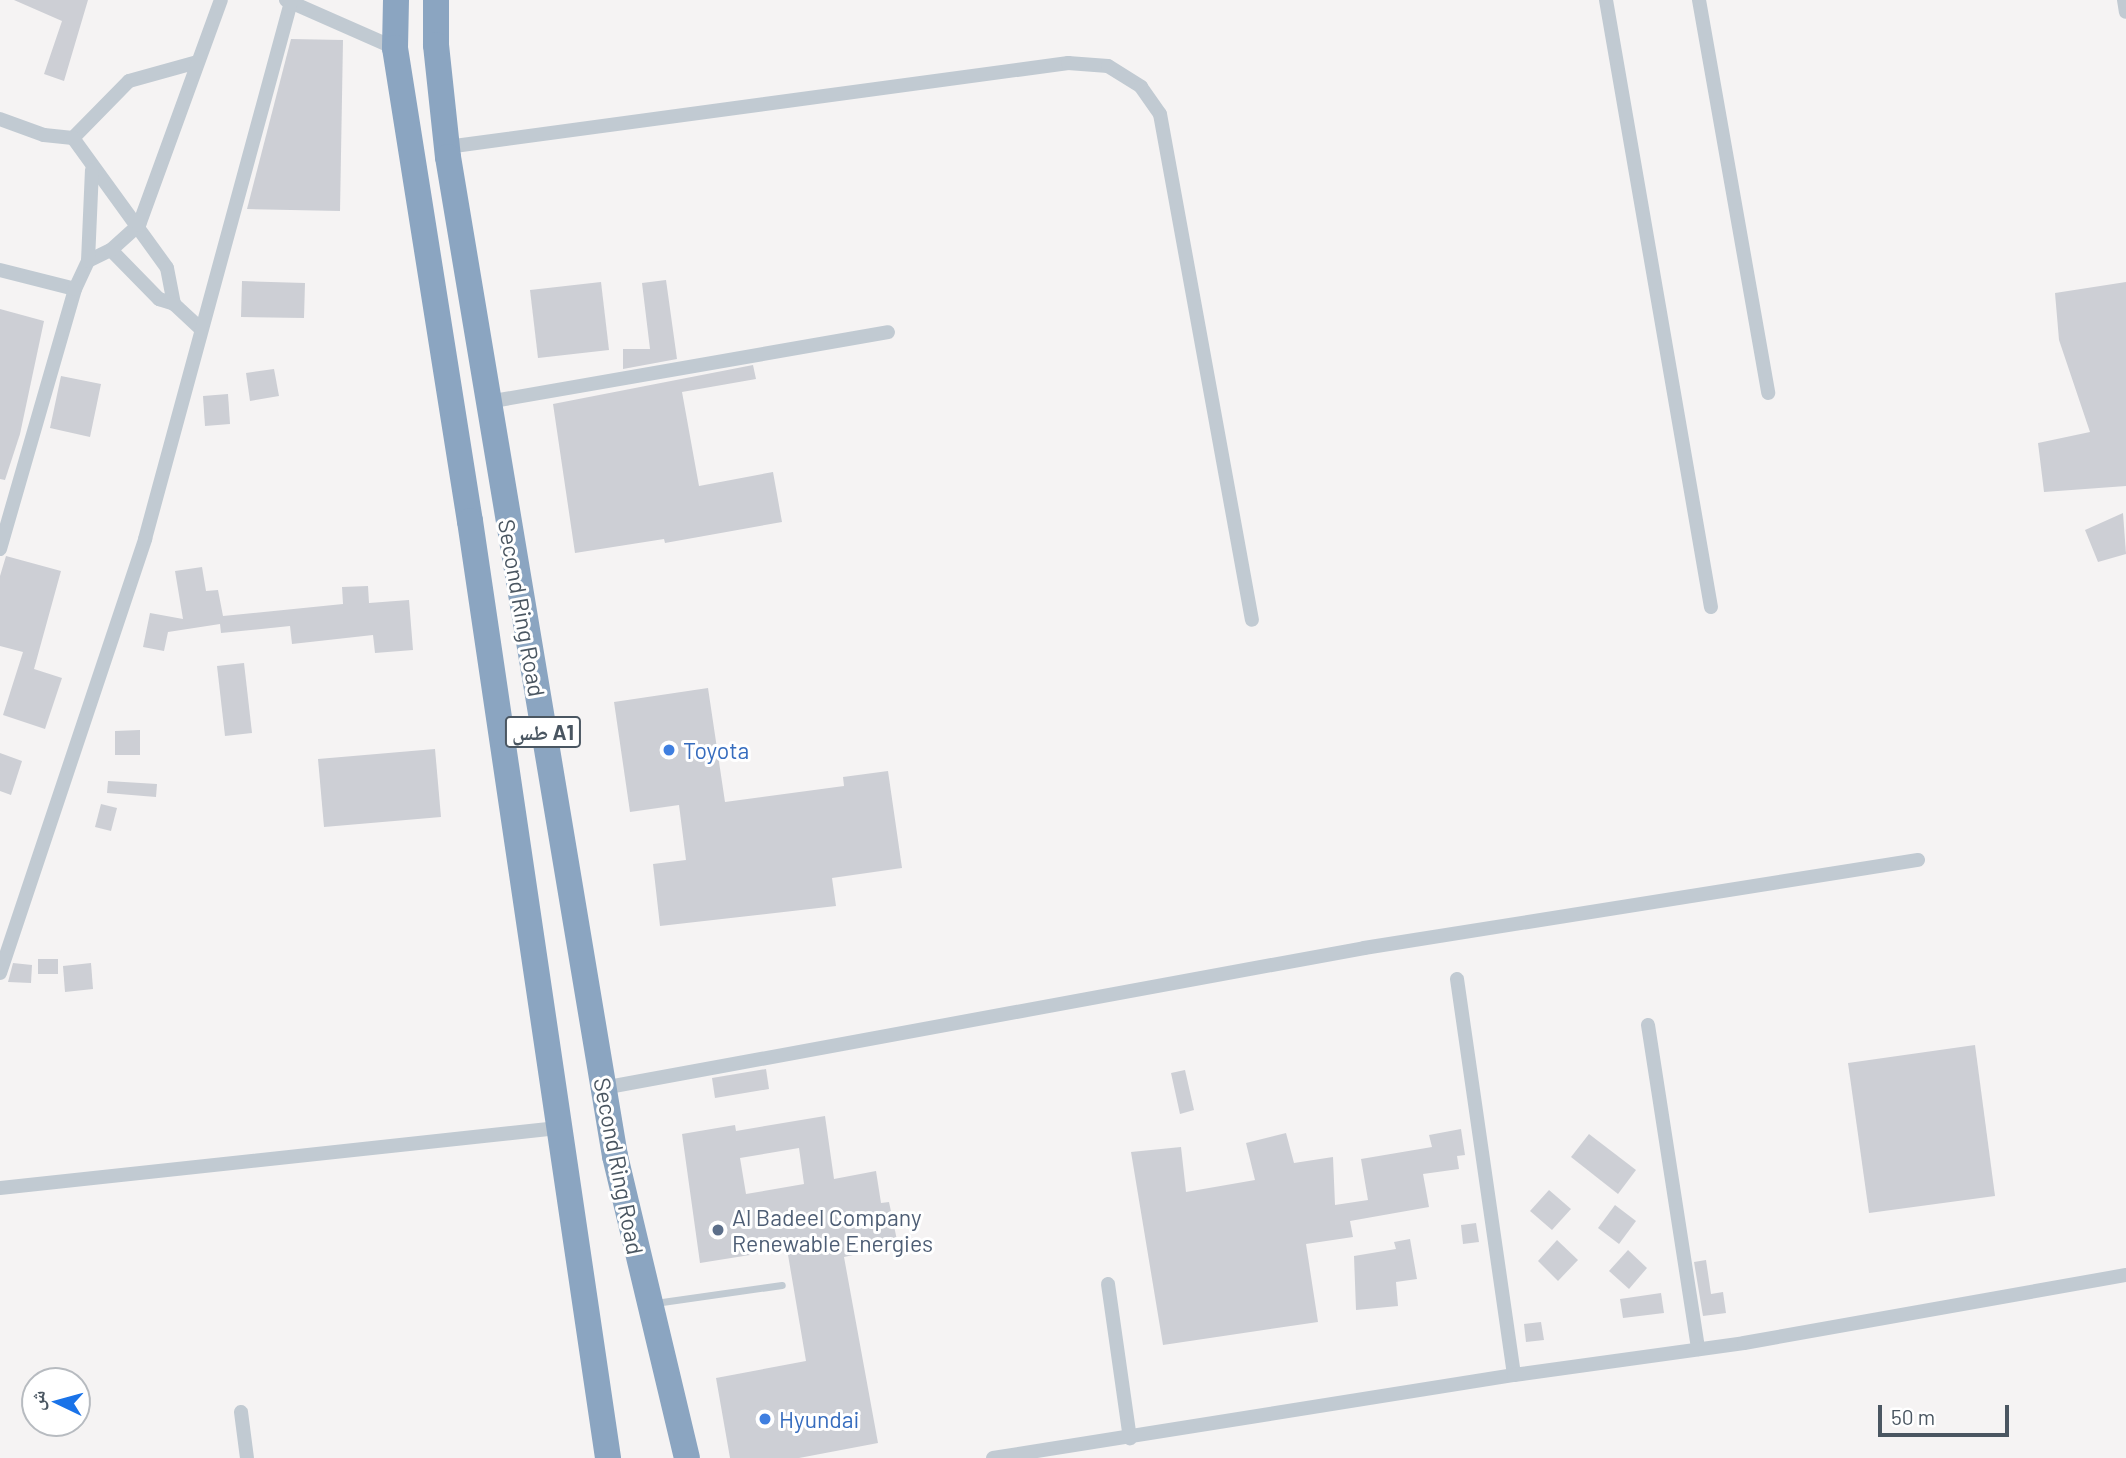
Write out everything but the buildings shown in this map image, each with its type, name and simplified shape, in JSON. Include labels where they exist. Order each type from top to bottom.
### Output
[{"type":"highway","name":"Second Ring Road","points":[[396,0],[395,48],[472,535],[608,1458]]},
{"type":"highway","name":"Second Ring Road","points":[[436,0],[436,45],[447,147],[603,1088],[615,1156],[687,1458]]},
{"type":"highway","points":[[615,1156],[633,1287],[668,1458]]},
{"type":"highway","points":[[591,1342],[619,1458]]},
{"type":"street","points":[[88,261],[111,250],[139,225],[221,0]]},
{"type":"street","points":[[1606,0],[1711,607]]},
{"type":"street","points":[[1699,0],[1768,393]]},
{"type":"street","points":[[2124,0],[2126,12]]},
{"type":"street","points":[[0,973],[145,539],[288,1],[395,48]]},
{"type":"street","points":[[73,138],[129,81],[197,62]]},
{"type":"street","points":[[447,147],[1068,63],[1108,66],[1141,88],[1160,114],[1252,620]]},
{"type":"street","points":[[0,118],[44,135],[73,138]]},
{"type":"street","points":[[73,138],[92,170],[139,225],[167,268],[174,304]]},
{"type":"street","points":[[0,549],[75,289],[88,261],[92,170]]},
{"type":"street","points":[[111,250],[159,299],[174,304],[201,329]]},
{"type":"street","points":[[0,270],[75,289]]},
{"type":"street","points":[[488,402],[888,332]]},
{"type":"street","points":[[603,1088],[1364,948],[1918,860]]},
{"type":"street","points":[[1457,979],[1514,1374]]},
{"type":"street","points":[[1648,1025],[1698,1349]]},
{"type":"street","points":[[0,1188],[558,1128]]},
{"type":"street","points":[[993,1458],[1514,1374],[1698,1349],[1966,1307],[2126,1275]]},
{"type":"street","points":[[1108,1284],[1130,1438]]},
{"type":"street","points":[[241,1412],[247,1458]]},
{"type":"lane","points":[[649,1304],[782,1285]]},
{"type":"place","name":"Toyota","points":[[669,750]]},
{"type":"place","name":"Al Badeel Company Renewable Energies","points":[[718,1230]]},
{"type":"place","name":"Hyundai","points":[[765,1419]]}]
